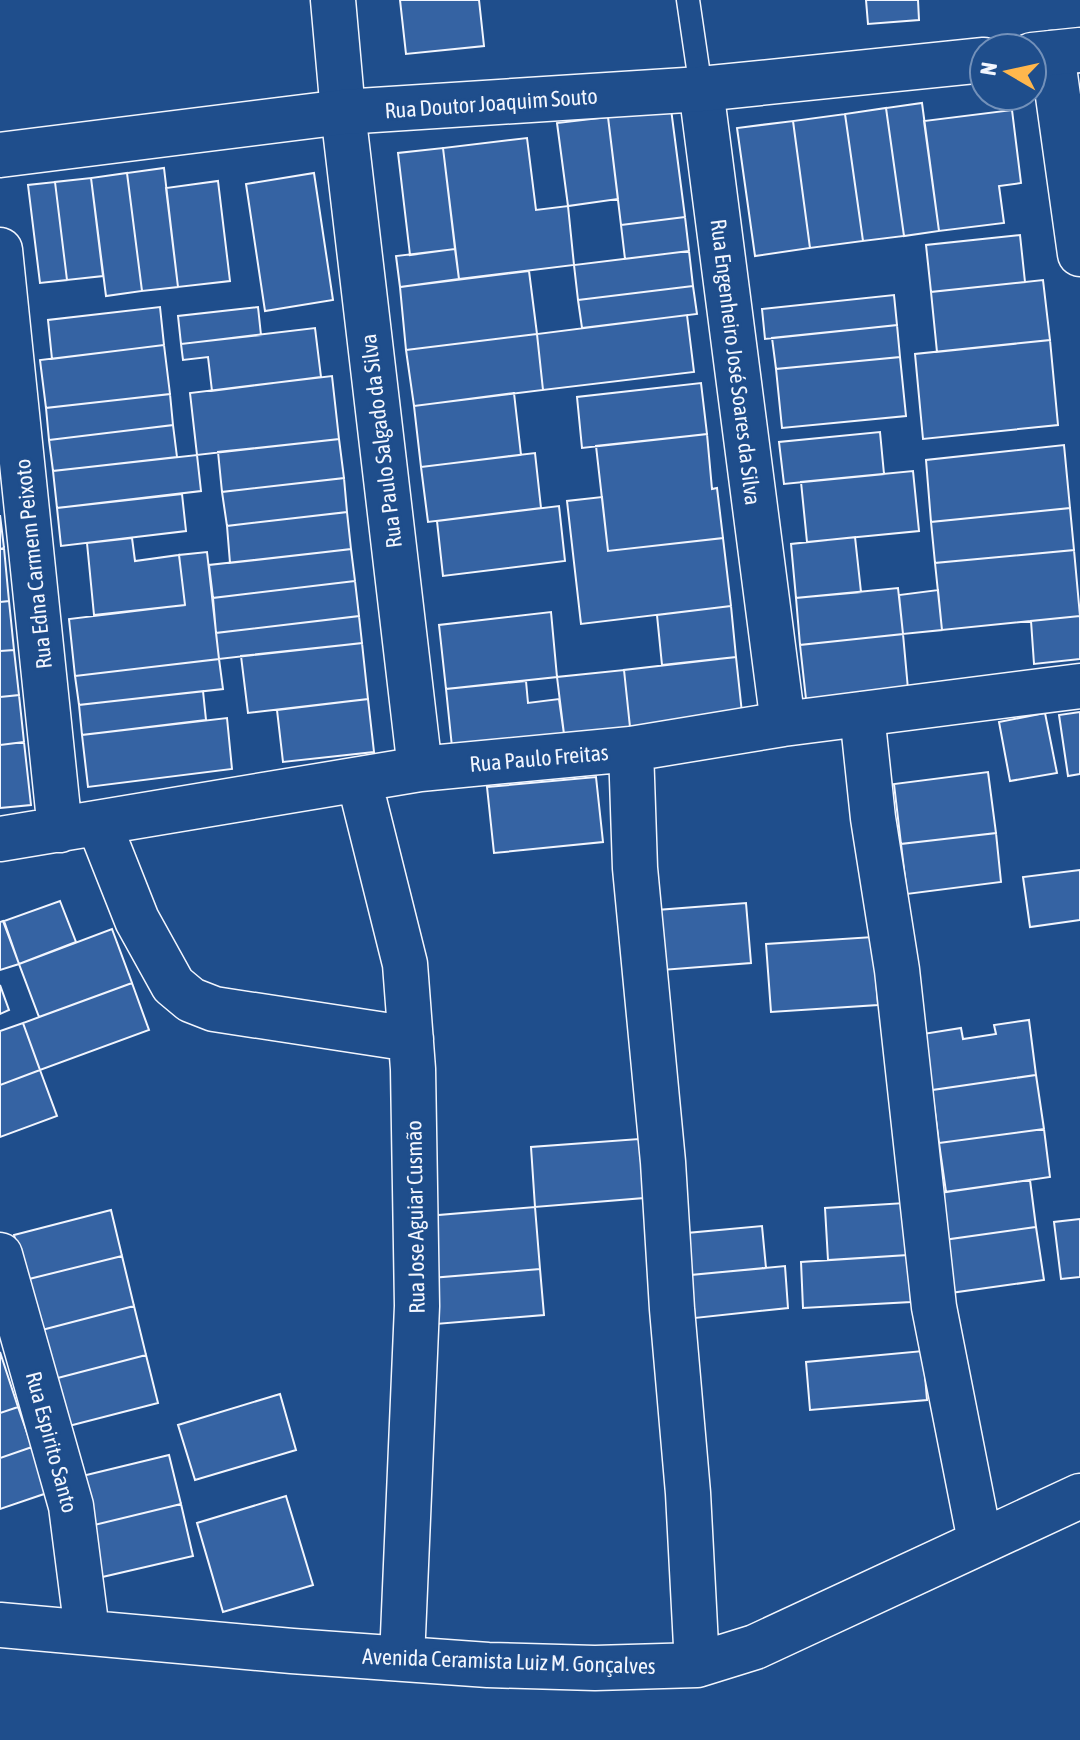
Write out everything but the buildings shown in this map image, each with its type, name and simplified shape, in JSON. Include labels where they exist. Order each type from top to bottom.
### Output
[{"type":"street","name":"Rua Paulo Salgado da Silva","points":[[333,0],[343,112],[420,769]]},
{"type":"street","points":[[1055,52],[1080,254]]},
{"type":"street","name":"Rua Doutor Joaquim Souto","points":[[0,155],[343,112],[701,89],[968,62]]},
{"type":"street","name":"Rua Engenheiro José Soares da Silva","points":[[701,89],[783,724]]},
{"type":"street","name":"Rua Edna Carmem Peixoto","points":[[0,250],[80,827],[173,985],[191,1000],[214,1009],[411,1039]]},
{"type":"street","name":"Rua Paulo Freitas","points":[[0,839],[420,769],[631,749],[783,724],[1080,686]]},
{"type":"street","points":[[862,714],[873,818],[897,970],[934,1307],[980,1541]]},
{"type":"street","points":[[631,749],[635,868],[663,1162],[688,1493],[697,1665]]},
{"type":"street","name":"Rua Jose Aguiar Cusmão","points":[[359,780],[405,964],[411,1039],[417,1306],[402,1659]]},
{"type":"street","name":"Rua Espirito Santo","points":[[0,1255],[71,1506],[87,1631]]},
{"type":"street","name":"Avenida Ceramista Luiz M. Gonçalves","points":[[0,1625],[402,1659],[595,1668],[697,1665],[755,1647],[1080,1496]]},
{"type":"lane","name":"Rua Engenheiro José Soares da Silva","points":[[688,0],[701,89]]}]
